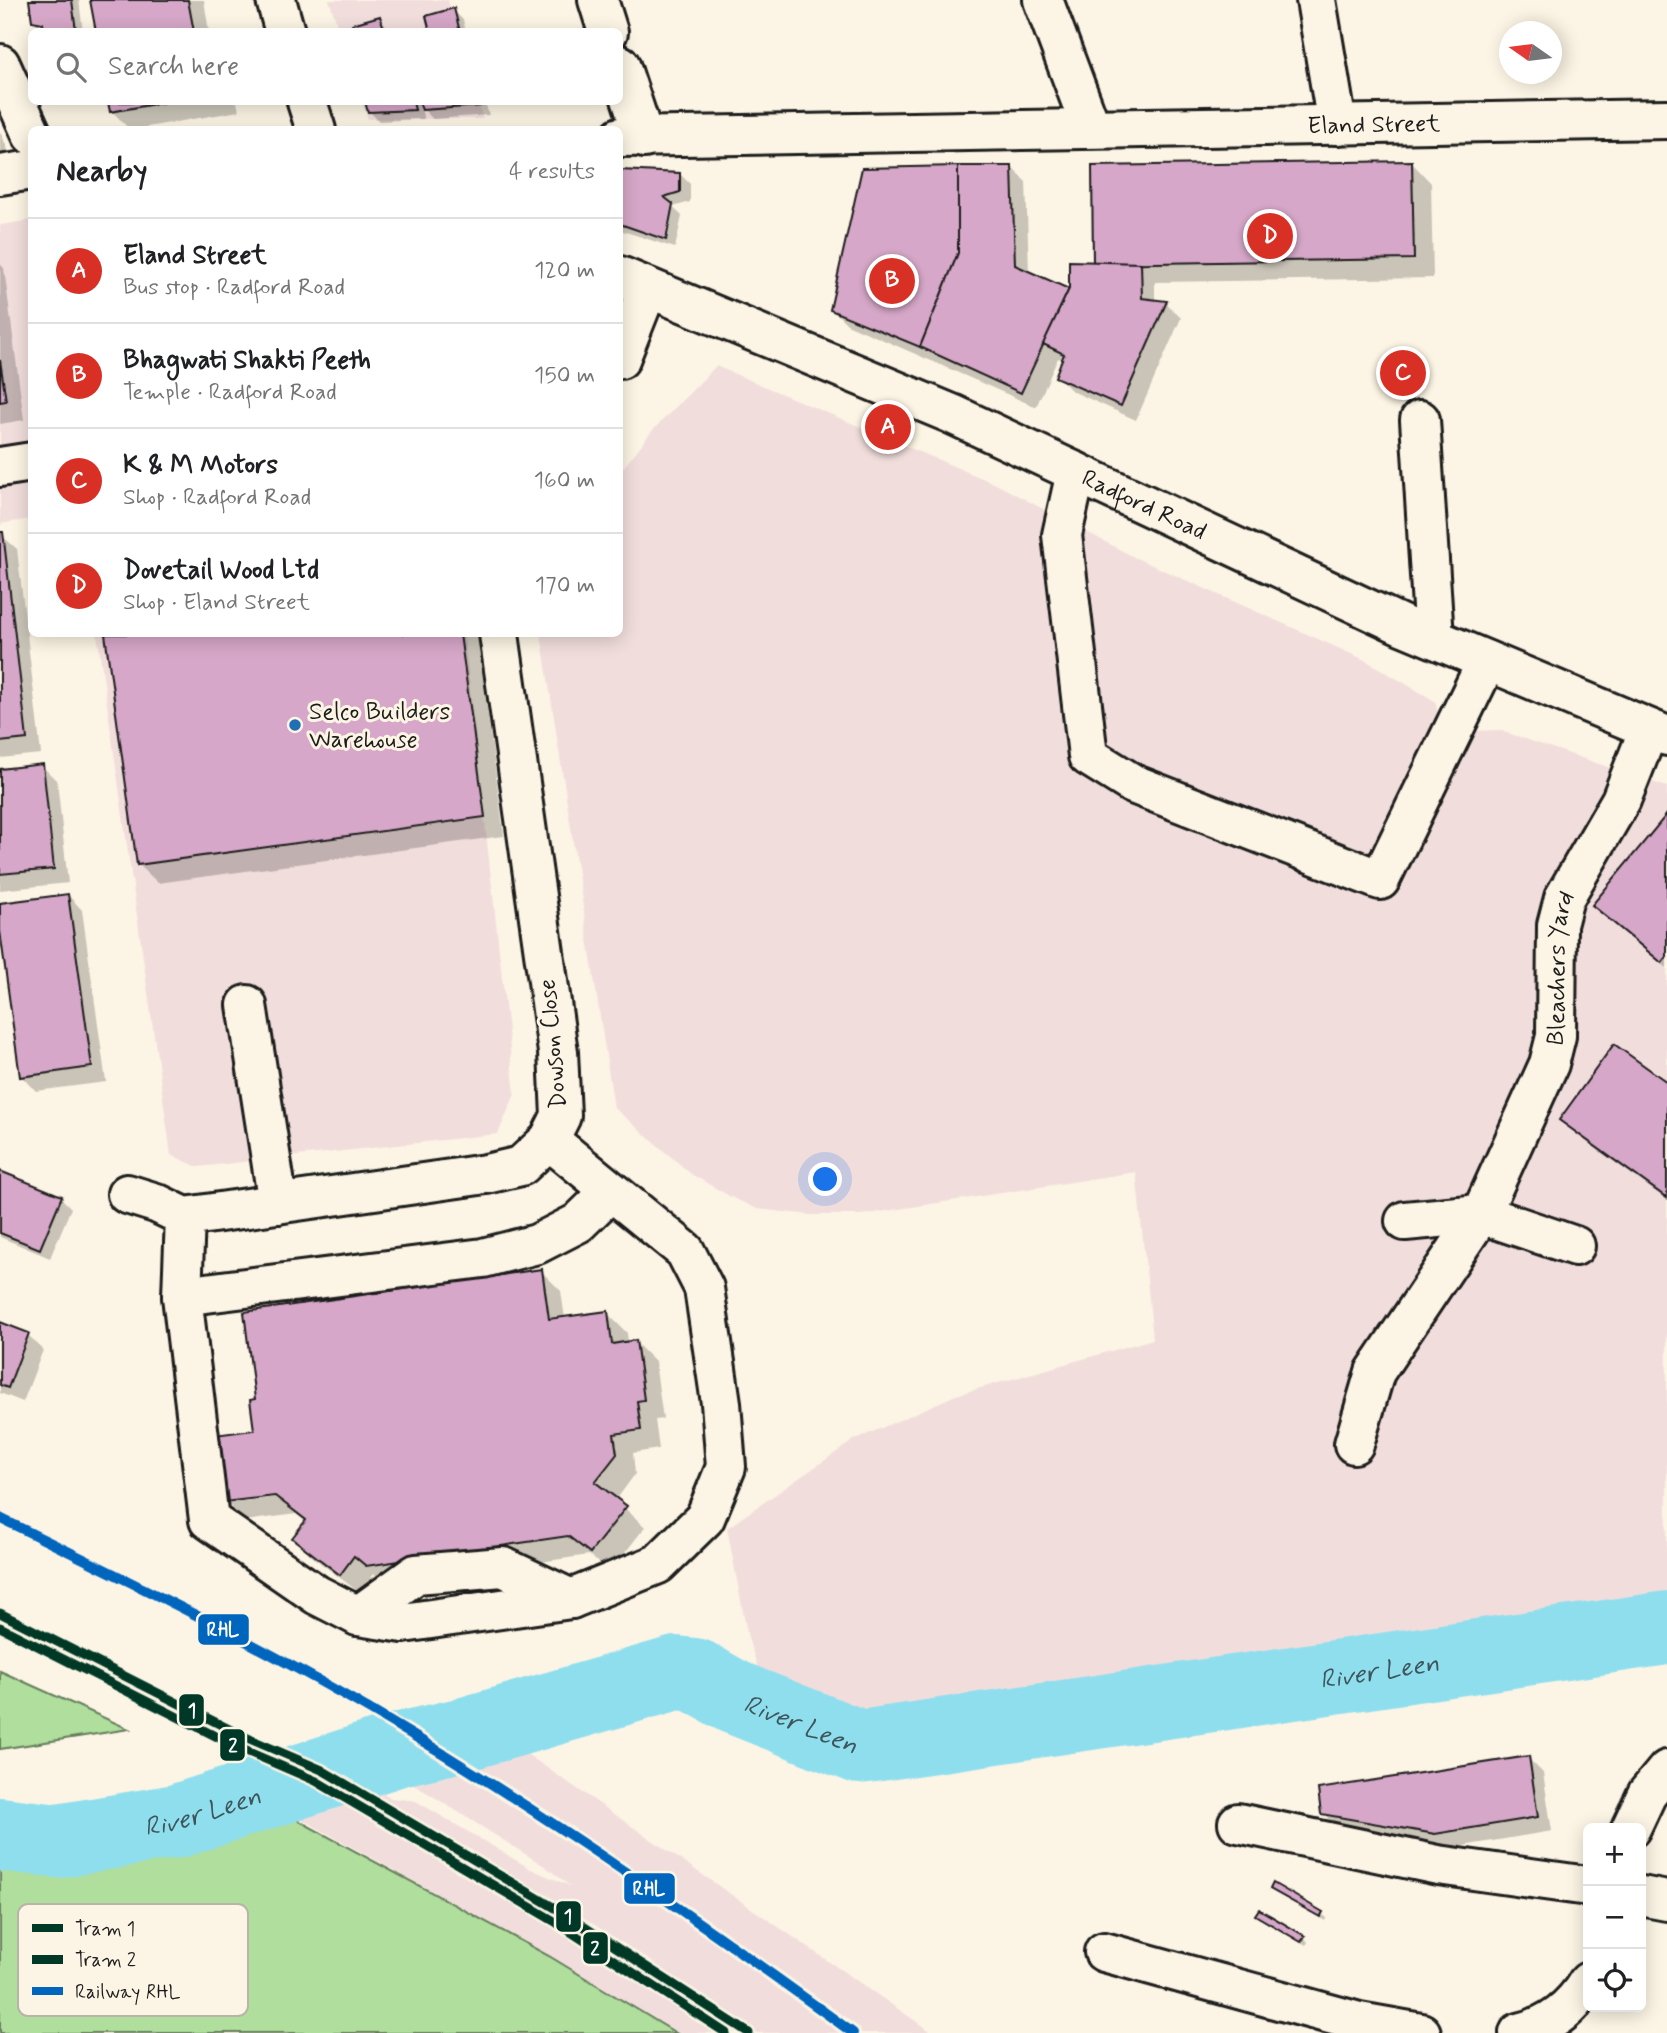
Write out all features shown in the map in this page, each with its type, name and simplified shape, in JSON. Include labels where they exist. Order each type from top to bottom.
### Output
[{"type":"street","points":[[275,0],[284,28]]},
{"type":"street","points":[[597,0],[607,28]]},
{"type":"street","points":[[1043,0],[1091,128]]},
{"type":"street","points":[[1317,0],[1337,125]]},
{"type":"street","points":[[0,64],[28,126]]},
{"type":"street","points":[[623,83],[632,138]]},
{"type":"street","points":[[308,105],[315,126]]},
{"type":"street","name":"Eland Street","points":[[632,138],[1667,119]]},
{"type":"street","points":[[0,175],[28,171]]},
{"type":"street","points":[[623,342],[634,282]]},
{"type":"street","name":"Radford Road","points":[[634,282],[952,414],[1434,638],[1658,732]]},
{"type":"street","points":[[1420,420],[1434,638]]},
{"type":"street","points":[[0,467],[28,464]]},
{"type":"street","points":[[1076,472],[1062,535],[1088,756],[1133,783],[1380,880],[1487,661]]},
{"type":"street","name":"Dowson Close","points":[[185,1217],[486,1174],[521,1166],[549,1140],[561,1116],[558,1052],[499,637]]},
{"type":"street","name":"Bleachers Yard","points":[[1354,1444],[1375,1372],[1481,1214],[1549,1064],[1556,1036],[1558,925],[1564,898],[1658,732]]},
{"type":"street","points":[[247,1004],[278,1204]]},
{"type":"street","points":[[127,1194],[156,1203],[185,1217],[182,1296],[209,1520],[317,1595],[358,1616],[403,1623],[571,1599],[658,1564],[705,1518],[726,1467],[721,1403],[704,1288],[685,1251],[549,1140]]},
{"type":"street","points":[[182,1296],[483,1258],[537,1244],[578,1223],[611,1191]]},
{"type":"street","points":[[1405,1220],[1481,1214],[1575,1246]]},
{"type":"street","points":[[1633,1823],[1647,1794],[1667,1770]]},
{"type":"street","points":[[1238,1823],[1438,1865],[1583,1885]]},
{"type":"street","points":[[1646,1897],[1667,1901]]},
{"type":"street","points":[[1104,1952],[1359,2022],[1421,2033]]},
{"type":"street","points":[[1519,2033],[1538,2029],[1555,2019],[1583,1990]]},
{"type":"shaded area","points":[[329,0],[448,0],[456,28],[338,28]]},
{"type":"shaded area","points":[[363,105],[479,105],[483,119],[368,119]]},
{"type":"shaded area","points":[[28,220],[28,519],[0,524],[0,225]]},
{"type":"shaded area","points":[[716,366],[996,484],[1134,557],[1365,660],[1435,701],[1439,717],[1472,731],[1499,730],[1667,787],[1667,1597],[829,1718],[765,1690],[748,1638],[727,1528],[854,1440],[956,1395],[1153,1339],[1136,1172],[861,1215],[810,1215],[757,1209],[691,1174],[614,1108],[541,637],[623,637],[623,468],[651,432]]},
{"type":"shaded area","points":[[97,637],[464,637],[515,1094],[498,1134],[198,1167],[171,1155]]},
{"type":"shaded area","points":[[497,1735],[933,2033],[676,2033],[549,1956],[265,1799],[289,1781],[322,1770],[351,1771],[391,1798],[416,1801],[531,1869],[570,1886],[546,1867],[383,1765]]},
{"type":"green space","points":[[0,1671],[129,1729],[0,1749]]},
{"type":"green space","points":[[256,1810],[279,1810],[549,1956],[676,2033],[0,2033],[0,1862],[94,1861]]},
{"type":"building","points":[[29,0],[72,0],[76,28],[44,28],[43,23],[32,21]]},
{"type":"building","points":[[90,0],[188,0],[193,28],[95,28]]},
{"type":"building","points":[[454,8],[459,28],[429,28],[426,16]]},
{"type":"building","points":[[380,16],[384,28],[353,28],[352,24]]},
{"type":"building","points":[[109,105],[149,105],[110,112]]},
{"type":"building","points":[[366,105],[414,105],[415,110],[368,112]]},
{"type":"building","points":[[420,105],[480,106],[422,110]]},
{"type":"building","points":[[1412,161],[1414,259],[1093,264],[1092,166]]},
{"type":"building","points":[[958,166],[958,253],[920,347],[830,310],[862,168]]},
{"type":"building","points":[[958,166],[1012,166],[1015,265],[1069,289],[1021,393],[920,347],[958,253]]},
{"type":"building","points":[[623,170],[680,173],[680,192],[664,197],[673,204],[666,240],[623,225]]},
{"type":"building","points":[[1069,261],[1141,263],[1142,298],[1167,301],[1121,406],[1055,377],[1064,354],[1043,344],[1069,289]]},
{"type":"building","points":[[0,360],[6,401],[0,402]]},
{"type":"building","points":[[0,532],[3,532],[27,739],[0,742]]},
{"type":"building","name":"Selco Builders Warehouse","points":[[105,637],[460,637],[485,817],[137,865]]},
{"type":"building","points":[[43,764],[54,869],[0,874],[0,769]]},
{"type":"building","points":[[1667,814],[1667,957],[1662,963],[1592,905]]},
{"type":"building","points":[[68,894],[92,1067],[20,1077],[0,931],[0,903]]},
{"type":"building","points":[[1614,1044],[1667,1082],[1667,1198],[1559,1120]]},
{"type":"building","points":[[0,1171],[62,1196],[40,1249],[0,1233]]},
{"type":"building","points":[[542,1269],[549,1319],[608,1311],[612,1344],[636,1340],[644,1400],[637,1401],[641,1430],[614,1434],[617,1454],[595,1482],[627,1506],[590,1553],[568,1536],[366,1566],[354,1556],[340,1575],[292,1538],[306,1520],[275,1496],[224,1502],[214,1435],[254,1430],[250,1400],[255,1399],[244,1312]]},
{"type":"building","points":[[0,1322],[29,1333],[8,1388],[0,1385]]},
{"type":"building","points":[[1529,1756],[1538,1817],[1435,1834],[1321,1814],[1318,1789]]},
{"type":"building","points":[[1273,1883],[1323,1912],[1320,1917],[1270,1889]]},
{"type":"building","points":[[1259,1909],[1305,1936],[1301,1942],[1255,1915]]},
{"type":"waterway","name":"River Leen","points":[[0,1834],[58,1841],[177,1821],[396,1750],[465,1734],[676,1673],[695,1675],[734,1697],[860,1747],[1667,1628]]},
{"type":"tram line","name":"1","points":[[0,1613],[243,1736],[322,1770],[560,1911],[749,2033]]},
{"type":"tram line","name":"2","points":[[0,1627],[237,1747],[316,1781],[554,1921],[726,2033]]},
{"type":"rail line","name":"RHL","points":[[0,1518],[245,1641],[341,1693],[449,1757],[624,1871],[853,2033]]},
{"type":"place","name":"Dovetail Wood Ltd","points":[[1270,236]]},
{"type":"place","name":"Bhagwati Shakti Peeth","points":[[892,281]]},
{"type":"place","name":"K & M Motors","points":[[1403,373]]},
{"type":"place","name":"Eland Street","points":[[888,427]]},
{"type":"place","name":"Selco Builders Warehouse","points":[[295,725]]}]
